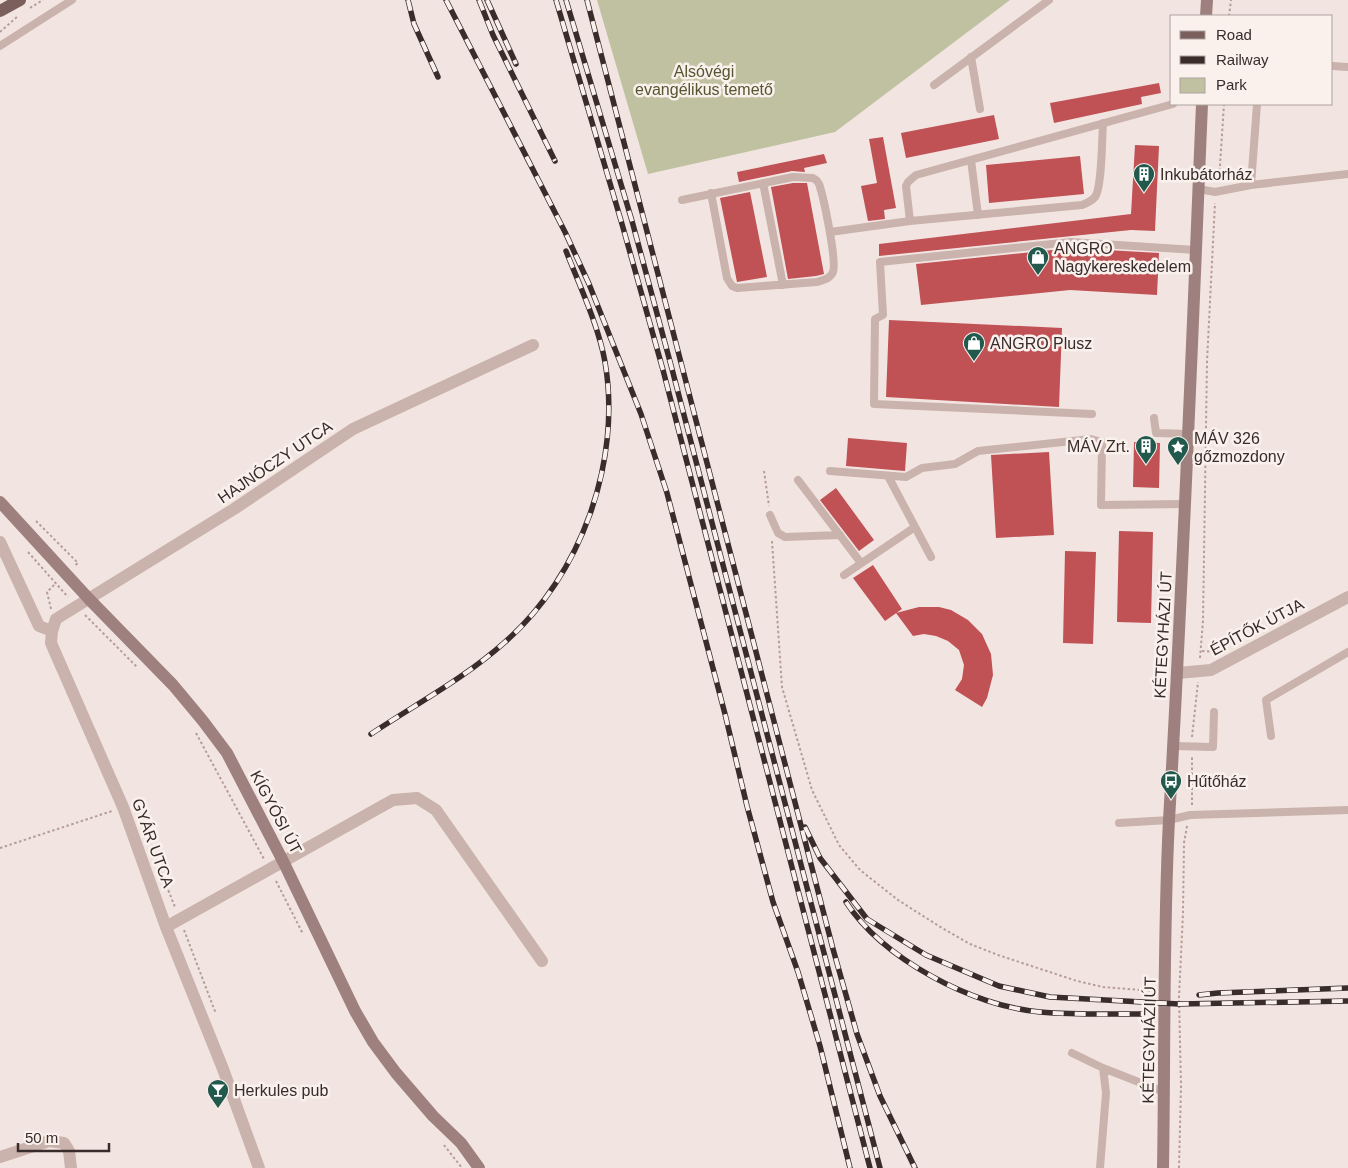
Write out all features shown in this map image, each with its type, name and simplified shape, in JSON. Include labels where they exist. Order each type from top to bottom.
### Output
[{"type":"main road","points":[[0,16],[12,8]]},
{"type":"street","points":[[1206,15],[1207,0]]},
{"type":"street","name":"KÉTEGYHÁZI ÚT","points":[[1163,1168],[1169,820],[1186,504],[1202,105]]},
{"type":"street","name":"HAJNÓCZY UTCA","points":[[52,631],[56,620],[234,509],[353,429],[533,345]]},
{"type":"street","name":"KÍGYÓSI ÚT","points":[[0,502],[89,599],[173,684],[203,721],[226,753],[373,1042],[396,1073],[433,1116],[461,1143],[479,1168]]},
{"type":"street","points":[[0,542],[39,626],[52,631]]},
{"type":"street","name":"ÉPÍTŐK ÚTJA","points":[[1178,673],[1211,670],[1348,597]]},
{"type":"street","name":"GYÁR UTCA","points":[[52,631],[51,643],[123,807],[166,927],[223,1069],[259,1168]]},
{"type":"street","points":[[166,927],[393,800],[416,798],[436,810],[542,961]]},
{"type":"street","points":[[0,1157],[49,1141],[64,1143],[69,1151],[71,1168]]},
{"type":"lane","points":[[0,46],[72,0]]},
{"type":"lane","points":[[934,84],[1049,0]]},
{"type":"lane","points":[[971,57],[980,109]]},
{"type":"lane","points":[[1333,66],[1348,67]]},
{"type":"lane","points":[[910,221],[906,186],[911,178],[916,175],[1170,105]]},
{"type":"lane","points":[[1251,185],[1257,105]]},
{"type":"lane","points":[[830,232],[910,221],[1082,205],[1094,198],[1097,193],[1103,123]]},
{"type":"lane","points":[[972,160],[978,214]]},
{"type":"lane","points":[[1199,189],[1215,192],[1251,185],[1348,174]]},
{"type":"lane","points":[[682,200],[711,193],[793,177],[813,178],[818,181],[820,186],[830,232],[834,264],[832,275],[827,279],[817,282],[783,285],[737,288],[728,282],[711,193]]},
{"type":"lane","points":[[763,183],[783,285]]},
{"type":"lane","points":[[1092,414],[874,404],[876,319],[884,315],[880,262],[1072,242],[1196,250]]},
{"type":"lane","points":[[1154,418],[1156,433],[1189,434]]},
{"type":"lane","points":[[830,471],[906,477],[922,468],[955,464],[978,451],[1091,439],[1102,442],[1101,505],[1186,504]]},
{"type":"lane","points":[[888,476],[930,557]]},
{"type":"lane","points":[[798,480],[860,564]]},
{"type":"lane","points":[[770,515],[778,533],[785,537],[840,535]]},
{"type":"lane","points":[[844,575],[915,527]]},
{"type":"lane","points":[[1271,736],[1266,700],[1348,652]]},
{"type":"lane","points":[[1174,746],[1213,747],[1214,712]]},
{"type":"lane","points":[[1119,823],[1169,820],[1190,815],[1348,810]]},
{"type":"lane","points":[[1072,1053],[1164,1092]]},
{"type":"lane","points":[[1100,1168],[1106,1093],[1104,1068]]},
{"type":"path","points":[[1230,15],[1231,0]]},
{"type":"path","points":[[0,32],[12,8]]},
{"type":"path","points":[[1179,1168],[1181,1086],[1179,997],[1184,842],[1192,801],[1193,771],[1191,746],[1203,621],[1207,361],[1215,192],[1220,178],[1224,105]]},
{"type":"path","points":[[764,471],[770,515],[782,687],[812,790],[839,845],[860,870],[898,900],[970,944],[1077,981],[1103,987],[1165,992]]},
{"type":"path","points":[[24,548],[77,607],[138,668]]},
{"type":"path","points":[[194,730],[270,869],[304,937]]},
{"type":"path","points":[[0,848],[123,807]]},
{"type":"path","points":[[441,1141],[462,1168]]},
{"type":"green space","name":"Alsóvégi evangélikus temető","points":[[597,0],[1010,0],[835,132],[648,174]]},
{"type":"building","points":[[1159,83],[1161,93],[1141,97],[1142,104],[1054,123],[1050,103]]},
{"type":"building","points":[[994,115],[999,139],[906,158],[901,133]]},
{"type":"building","points":[[883,137],[896,208],[884,210],[885,219],[868,221],[861,186],[877,183],[869,139]]},
{"type":"building","points":[[1135,145],[1159,146],[1155,231],[1131,230],[879,256],[879,244],[1131,214]]},
{"type":"building","points":[[824,154],[827,163],[804,168],[805,172],[792,171],[739,182],[737,172]]},
{"type":"building","points":[[1080,156],[1084,194],[989,203],[986,165]]},
{"type":"building","points":[[793,183],[807,183],[824,274],[788,279],[771,187]]},
{"type":"building","points":[[750,192],[767,277],[737,282],[720,198]]},
{"type":"building","name":"ANGRO Nagykereskedelem","points":[[1071,248],[1159,253],[1157,295],[1070,290],[921,305],[916,264]]},
{"type":"building","name":"ANGRO Plusz","points":[[889,320],[1062,328],[1059,407],[886,397]]},
{"type":"building","points":[[848,438],[907,443],[905,471],[846,466]]},
{"type":"building","name":"MÁV Zrt.","points":[[1134,442],[1160,443],[1159,488],[1133,487]]},
{"type":"building","points":[[1049,452],[1054,535],[996,538],[991,455]]},
{"type":"building","points":[[836,488],[874,540],[859,551],[820,500]]},
{"type":"building","points":[[1119,531],[1153,532],[1151,623],[1117,622]]},
{"type":"building","points":[[1065,551],[1096,552],[1093,644],[1063,643]]},
{"type":"building","points":[[873,565],[902,609],[885,621],[853,578]]},
{"type":"building","points":[[919,607],[939,607],[951,610],[968,620],[982,634],[991,654],[993,675],[987,698],[982,707],[955,690],[962,679],[964,665],[959,650],[948,641],[936,636],[924,634],[913,636],[896,613]]},
{"type":"railway","points":[[408,0],[414,24],[438,77]]},
{"type":"railway","points":[[446,0],[565,232],[589,284],[641,414],[667,493],[773,902],[798,972],[820,1046],[850,1168]]},
{"type":"railway","points":[[479,0],[493,35],[555,161]]},
{"type":"railway","points":[[487,0],[516,64]]},
{"type":"railway","points":[[556,0],[663,370],[870,1168]]},
{"type":"railway","points":[[566,0],[632,221],[672,369],[880,1168]]},
{"type":"railway","points":[[587,0],[833,949],[857,1034],[880,1096],[915,1168]]},
{"type":"railway","points":[[371,734],[474,667],[505,642],[532,615],[555,584],[575,551],[590,514],[601,477],[607,438],[609,400],[605,362],[598,335],[566,251]]},
{"type":"railway","points":[[805,827],[820,858],[867,919],[926,955],[999,986],[1050,997],[1179,1004],[1348,1001]]},
{"type":"railway","points":[[846,902],[862,923],[882,942],[931,976],[958,990],[1014,1008],[1040,1012],[1143,1014]]},
{"type":"railway","points":[[1199,995],[1348,988]]},
{"type":"place","name":"Inkubátorház","points":[[1144,193]]},
{"type":"place","name":"ANGRO Nagykereskedelem","points":[[1038,276]]},
{"type":"place","name":"ANGRO Plusz","points":[[974,362]]},
{"type":"place","name":"MÁV Zrt.","points":[[1146,465]]},
{"type":"place","name":"MÁV 326 gőzmozdony","points":[[1178,466]]},
{"type":"place","name":"Hűtőház","points":[[1171,800]]},
{"type":"place","name":"Herkules pub","points":[[218,1109]]}]
